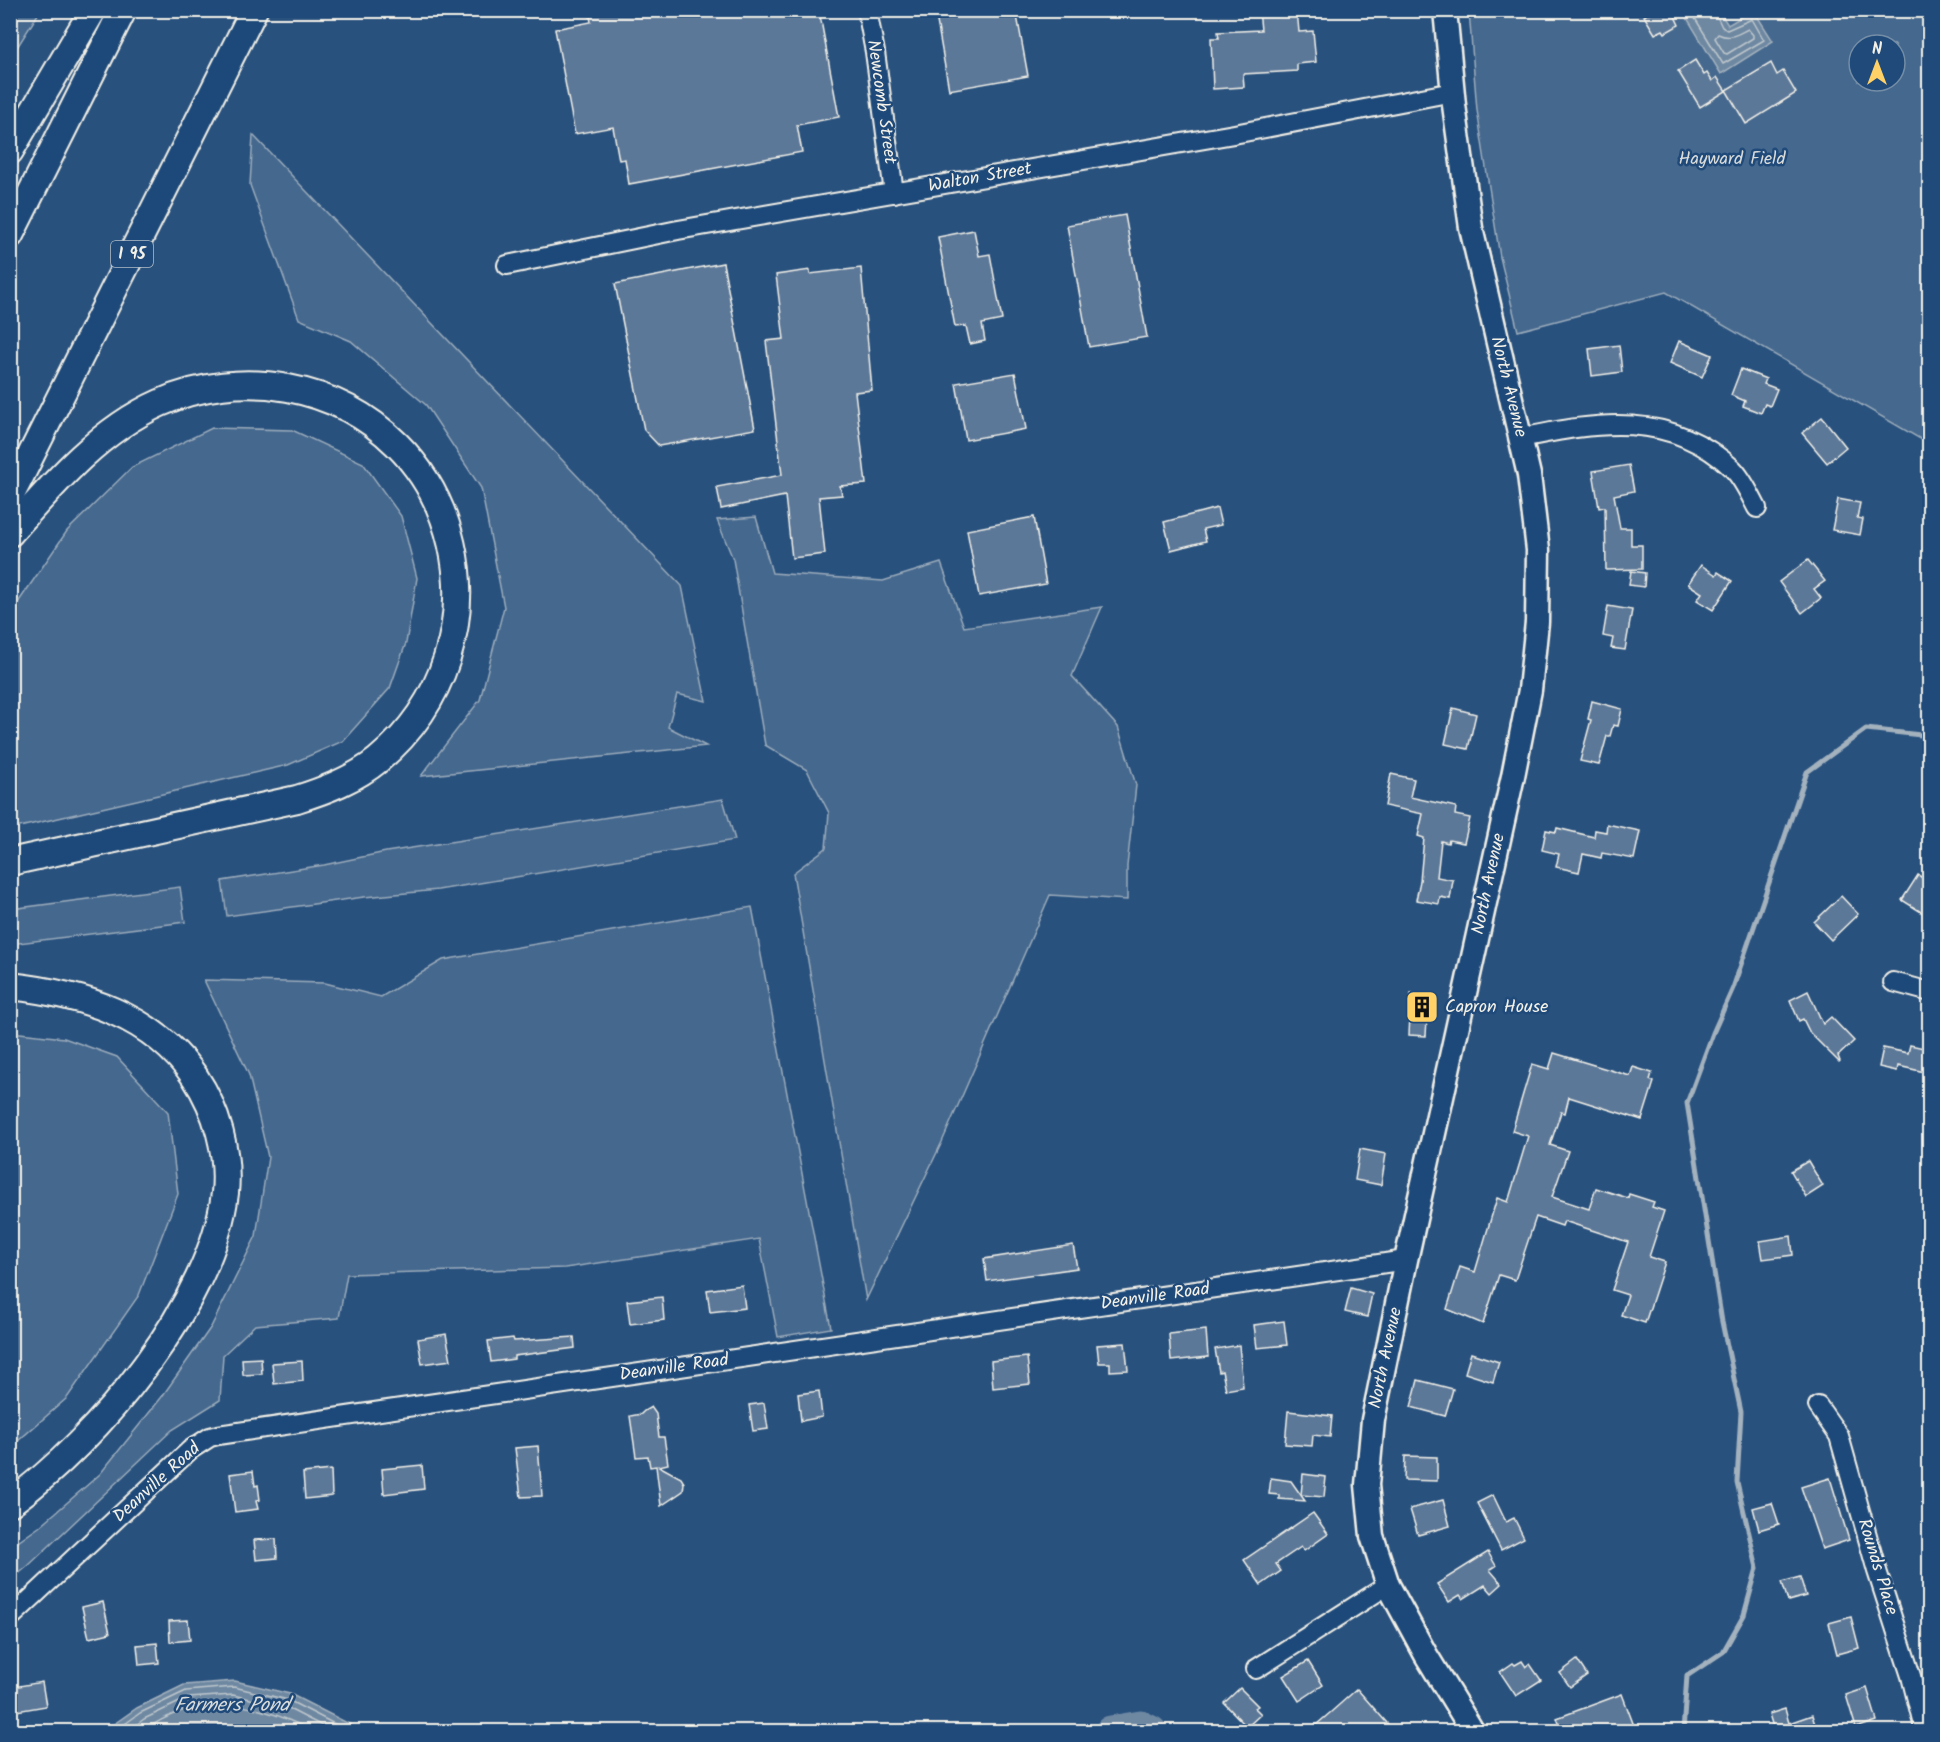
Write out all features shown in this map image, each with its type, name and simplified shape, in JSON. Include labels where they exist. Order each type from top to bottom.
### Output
[{"type":"highway","points":[[10,151],[93,10]]},
{"type":"highway","points":[[10,236],[123,10]]},
{"type":"highway","name":"I 95","points":[[10,497],[255,10]]},
{"type":"highway","points":[[10,533],[74,463],[96,444],[159,403],[203,389],[251,384],[274,386],[320,397],[342,406],[384,434],[402,451],[419,471],[443,515],[454,555],[459,588],[454,637],[448,660],[435,691],[412,726],[394,745],[359,773],[328,788],[297,799],[10,861]]},
{"type":"highway","points":[[10,986],[67,996],[114,1010],[144,1026],[169,1046],[190,1070],[208,1099],[223,1145],[226,1177],[222,1208],[214,1239],[190,1292],[159,1345],[127,1389],[91,1432],[55,1467],[10,1503]]},
{"type":"main road","name":"North Avenue","points":[[1445,10],[1471,228],[1530,475],[1538,550],[1538,622],[1530,690],[1373,1420],[1367,1485],[1372,1536],[1388,1585],[1426,1655],[1473,1731]]},
{"type":"street","name":"Newcomb Street","points":[[867,10],[894,193]]},
{"type":"street","name":"Walton Street","points":[[507,266],[678,230],[1234,134],[1453,92]]},
{"type":"street","points":[[1521,438],[1574,427],[1627,425],[1668,430],[1709,449],[1735,471],[1757,508]]},
{"type":"street","points":[[1893,982],[1929,992]]},
{"type":"street","name":"Deanville Road","points":[[10,1618],[190,1450],[210,1437],[1406,1260]]},
{"type":"street","name":"Rounds Place","points":[[1818,1406],[1839,1436],[1877,1571],[1911,1676],[1925,1731]]},
{"type":"street","points":[[1256,1669],[1388,1585]]},
{"type":"green space","points":[[10,11],[40,11],[11,57]]},
{"type":"green space","name":"Hayward Field","points":[[1469,11],[1929,11],[1929,444],[1666,292],[1518,331],[1500,257],[1477,110]]},
{"type":"green space","points":[[253,135],[682,586],[706,701],[677,694],[668,727],[706,746],[421,776],[480,700],[504,607],[481,488],[426,405],[351,341],[299,319],[250,185]]},
{"type":"green space","points":[[212,428],[292,430],[363,463],[401,516],[417,578],[406,643],[390,688],[343,741],[288,765],[11,829],[10,617],[15,607],[67,531],[132,467]]},
{"type":"green space","points":[[756,517],[772,573],[883,581],[941,563],[964,627],[1102,607],[1072,676],[1118,727],[1136,785],[1127,866],[1127,900],[1050,895],[942,1142],[866,1300],[793,873],[826,848],[829,813],[807,770],[765,745],[733,559],[717,520]]},
{"type":"green space","points":[[723,799],[735,840],[438,890],[364,897],[227,916],[222,881],[324,865],[386,852]]},
{"type":"green space","points":[[180,887],[185,922],[11,944],[11,909]]},
{"type":"green space","points":[[752,907],[831,1328],[778,1337],[759,1239],[565,1268],[347,1274],[339,1318],[255,1325],[223,1355],[220,1400],[172,1430],[11,1580],[11,1547],[39,1527],[100,1474],[161,1398],[211,1327],[256,1236],[268,1157],[249,1075],[204,980],[325,983],[381,997],[443,960]]},
{"type":"green space","points":[[11,1032],[64,1038],[117,1057],[168,1112],[178,1194],[139,1295],[67,1398],[11,1447]]},
{"type":"water","points":[[1719,11],[1728,25],[1754,11],[1773,41],[1721,74],[1684,13]]},
{"type":"water","name":"Farmers Pond","points":[[235,1681],[290,1694],[360,1731],[104,1731],[137,1708],[184,1685]]},
{"type":"building","points":[[589,10],[819,10],[839,117],[797,125],[802,152],[629,184],[625,159],[619,160],[613,127],[575,134],[555,29],[591,22]]},
{"type":"building","points":[[935,10],[1016,10],[1028,76],[949,90]]},
{"type":"building","points":[[1259,10],[1297,10],[1299,32],[1313,31],[1316,62],[1297,64],[1297,71],[1243,74],[1244,87],[1213,89],[1211,38],[1219,38],[1218,32],[1261,30]]},
{"type":"building","points":[[1654,10],[1672,10],[1679,25],[1665,33],[1663,30],[1655,34],[1644,16]]},
{"type":"building","points":[[1695,60],[1704,75],[1707,73],[1712,81],[1717,77],[1726,91],[1700,107],[1678,71]]},
{"type":"building","points":[[1771,63],[1777,75],[1783,71],[1796,93],[1746,124],[1726,90]]},
{"type":"building","points":[[1125,215],[1147,337],[1089,347],[1067,225]]},
{"type":"building","points":[[974,230],[979,256],[990,254],[1002,320],[982,324],[985,341],[970,344],[966,326],[955,327],[938,237]]},
{"type":"building","points":[[723,263],[755,429],[659,446],[644,430],[615,284]]},
{"type":"building","points":[[861,268],[872,390],[855,392],[866,484],[840,486],[842,495],[819,497],[825,554],[792,558],[785,496],[721,509],[717,487],[782,475],[766,341],[784,339],[776,275],[810,270],[810,274]]},
{"type":"building","points":[[1679,341],[1712,355],[1702,377],[1670,363]]},
{"type":"building","points":[[1619,345],[1622,372],[1592,376],[1589,349]]},
{"type":"building","points":[[1741,369],[1766,379],[1764,384],[1777,389],[1770,406],[1765,404],[1761,413],[1743,406],[1745,401],[1731,395]]},
{"type":"building","points":[[1015,373],[1026,429],[966,440],[956,383]]},
{"type":"building","points":[[1822,417],[1846,447],[1827,463],[1802,433]]},
{"type":"building","points":[[1629,465],[1634,491],[1614,495],[1620,528],[1631,528],[1631,545],[1642,545],[1642,569],[1606,570],[1605,507],[1599,508],[1593,471]]},
{"type":"building","points":[[1838,499],[1860,503],[1857,518],[1863,519],[1860,535],[1832,530]]},
{"type":"building","points":[[1217,508],[1221,525],[1203,529],[1206,541],[1171,550],[1164,522]]},
{"type":"building","points":[[1034,517],[1046,584],[979,596],[967,530]]},
{"type":"building","points":[[1808,560],[1825,581],[1814,589],[1821,598],[1802,613],[1779,582]]},
{"type":"building","points":[[1701,565],[1716,575],[1718,572],[1732,581],[1713,610],[1697,600],[1702,593],[1688,584]]},
{"type":"building","points":[[1631,571],[1645,573],[1644,587],[1629,585]]},
{"type":"building","points":[[1608,606],[1632,610],[1625,650],[1611,648],[1613,638],[1603,636]]},
{"type":"building","points":[[1592,701],[1622,709],[1618,726],[1613,725],[1610,736],[1607,736],[1599,765],[1580,761],[1591,720],[1588,719]]},
{"type":"building","points":[[1453,708],[1476,714],[1468,749],[1445,744]]},
{"type":"building","points":[[1391,774],[1414,779],[1410,797],[1456,807],[1455,815],[1470,818],[1464,843],[1441,841],[1437,877],[1453,880],[1450,899],[1440,897],[1439,904],[1416,900],[1424,838],[1418,836],[1423,814],[1385,806]]},
{"type":"building","points":[[1607,824],[1640,831],[1634,859],[1602,853],[1601,858],[1583,854],[1579,872],[1556,867],[1559,854],[1542,850],[1546,830],[1556,832],[1557,828],[1594,837],[1595,830],[1606,832]]},
{"type":"building","points":[[1918,875],[1929,882],[1929,917],[1902,900]]},
{"type":"building","points":[[1841,896],[1858,914],[1831,940],[1814,922]]},
{"type":"building","points":[[1808,991],[1823,1024],[1831,1017],[1854,1041],[1838,1056],[1839,1062],[1810,1033],[1803,1019],[1799,1021],[1790,1000]]},
{"type":"building","name":"Capron House","points":[[1411,994],[1434,995],[1432,1018],[1427,1018],[1426,1036],[1409,1035]]},
{"type":"building","points":[[1910,1045],[1929,1049],[1929,1073],[1898,1066],[1897,1071],[1879,1067],[1883,1048],[1908,1053]]},
{"type":"building","points":[[1554,1053],[1630,1076],[1633,1067],[1652,1073],[1650,1080],[1654,1082],[1642,1120],[1569,1097],[1565,1113],[1561,1112],[1550,1145],[1568,1151],[1552,1197],[1589,1209],[1596,1188],[1628,1198],[1629,1194],[1654,1202],[1652,1207],[1664,1211],[1649,1257],[1665,1262],[1645,1323],[1621,1315],[1628,1295],[1612,1290],[1628,1242],[1564,1221],[1562,1226],[1536,1217],[1515,1280],[1499,1275],[1483,1324],[1447,1309],[1460,1267],[1475,1272],[1497,1198],[1508,1202],[1528,1136],[1512,1131],[1532,1064],[1549,1069]]},
{"type":"building","points":[[1360,1149],[1386,1154],[1381,1185],[1355,1180]]},
{"type":"building","points":[[1808,1161],[1823,1186],[1806,1197],[1791,1171]]},
{"type":"building","points":[[1791,1236],[1793,1255],[1763,1259],[1760,1241]]},
{"type":"building","points":[[1073,1245],[1077,1268],[987,1281],[984,1259]]},
{"type":"building","points":[[742,1285],[745,1308],[710,1312],[707,1290]]},
{"type":"building","points":[[1351,1288],[1372,1294],[1367,1317],[1345,1312]]},
{"type":"building","points":[[662,1297],[664,1320],[630,1324],[627,1301]]},
{"type":"building","points":[[1284,1321],[1287,1345],[1257,1348],[1254,1325]]},
{"type":"building","points":[[1206,1330],[1208,1357],[1171,1361],[1169,1334]]},
{"type":"building","points":[[446,1334],[451,1360],[422,1364],[418,1339]]},
{"type":"building","points":[[574,1337],[575,1348],[514,1356],[514,1359],[491,1362],[488,1341],[513,1338],[514,1341]]},
{"type":"building","points":[[1125,1343],[1128,1370],[1110,1371],[1110,1363],[1099,1363],[1097,1345]]},
{"type":"building","points":[[1239,1345],[1243,1387],[1226,1390],[1222,1371],[1219,1372],[1215,1349]]},
{"type":"building","points":[[1471,1353],[1499,1362],[1493,1382],[1465,1373]]},
{"type":"building","points":[[1027,1357],[1030,1384],[993,1388],[991,1361]]},
{"type":"building","points":[[261,1358],[262,1374],[243,1375],[242,1359]]},
{"type":"building","points":[[302,1361],[303,1381],[274,1384],[272,1363]]},
{"type":"building","points":[[1418,1380],[1453,1389],[1445,1416],[1411,1407]]},
{"type":"building","points":[[819,1391],[822,1417],[801,1421],[798,1394]]},
{"type":"building","points":[[764,1403],[768,1429],[753,1431],[749,1405]]},
{"type":"building","points":[[651,1407],[656,1414],[659,1437],[664,1437],[668,1464],[659,1466],[681,1478],[684,1483],[683,1491],[661,1506],[656,1466],[650,1467],[648,1456],[636,1457],[630,1416],[641,1414]]},
{"type":"building","points":[[1288,1411],[1332,1416],[1330,1437],[1313,1435],[1312,1446],[1285,1444]]},
{"type":"building","points":[[538,1446],[542,1496],[521,1497],[515,1448]]},
{"type":"building","points":[[1405,1456],[1437,1457],[1437,1481],[1404,1480]]},
{"type":"building","points":[[422,1465],[424,1489],[384,1494],[382,1469]]},
{"type":"building","points":[[331,1470],[332,1496],[305,1499],[303,1473]]},
{"type":"building","points":[[253,1471],[260,1500],[256,1501],[258,1509],[235,1512],[230,1474]]},
{"type":"building","points":[[1303,1474],[1326,1477],[1324,1497],[1301,1495]]},
{"type":"building","points":[[1271,1478],[1291,1481],[1305,1501],[1279,1499],[1279,1495],[1269,1494]]},
{"type":"building","points":[[1830,1478],[1849,1540],[1822,1549],[1801,1487]]},
{"type":"building","points":[[1493,1495],[1506,1522],[1514,1518],[1524,1538],[1501,1550],[1477,1503]]},
{"type":"building","points":[[1443,1500],[1450,1526],[1418,1535],[1410,1509]]},
{"type":"building","points":[[1772,1503],[1779,1524],[1759,1530],[1753,1508]]},
{"type":"building","points":[[1313,1513],[1328,1534],[1304,1551],[1301,1547],[1276,1564],[1281,1571],[1261,1585],[1244,1560]]},
{"type":"building","points":[[276,1539],[277,1558],[256,1560],[254,1540]]},
{"type":"building","points":[[1488,1552],[1496,1566],[1490,1570],[1502,1584],[1492,1593],[1485,1585],[1463,1599],[1460,1595],[1449,1602],[1437,1584]]},
{"type":"building","points":[[1800,1577],[1806,1596],[1788,1601],[1782,1582]]},
{"type":"building","points":[[103,1602],[110,1633],[89,1638],[82,1607]]},
{"type":"building","points":[[1851,1617],[1859,1648],[1837,1654],[1829,1623]]},
{"type":"building","points":[[188,1620],[190,1640],[170,1642],[169,1621]]},
{"type":"building","points":[[157,1643],[159,1663],[139,1665],[137,1645]]},
{"type":"building","points":[[1577,1660],[1587,1675],[1570,1687],[1560,1673]]},
{"type":"building","points":[[1308,1661],[1323,1685],[1299,1701],[1283,1676]]},
{"type":"building","points":[[1522,1661],[1526,1667],[1530,1664],[1541,1680],[1516,1696],[1500,1672],[1513,1663],[1515,1665]]},
{"type":"building","points":[[42,1682],[46,1706],[17,1711],[13,1687]]},
{"type":"building","points":[[1240,1688],[1258,1706],[1255,1708],[1261,1714],[1247,1727],[1224,1703]]},
{"type":"building","points":[[1867,1688],[1877,1721],[1856,1728],[1846,1695]]},
{"type":"building","points":[[1357,1689],[1394,1731],[1309,1731],[1331,1712]]},
{"type":"building","points":[[1622,1694],[1636,1731],[1562,1731],[1557,1718]]},
{"type":"building","points":[[1785,1709],[1789,1723],[1812,1715],[1817,1731],[1771,1731],[1773,1727],[1769,1714]]},
{"type":"waterway","points":[[1683,1732],[1687,1676],[1723,1652],[1744,1615],[1757,1568],[1737,1482],[1741,1412],[1722,1322],[1687,1103],[1713,1033],[1733,988],[1807,772],[1866,729],[1930,736]]},
{"type":"waterway","points":[[1111,1732],[1141,1727],[1151,1732]]},
{"type":"place","name":"Capron House","points":[[1422,1007]]}]
